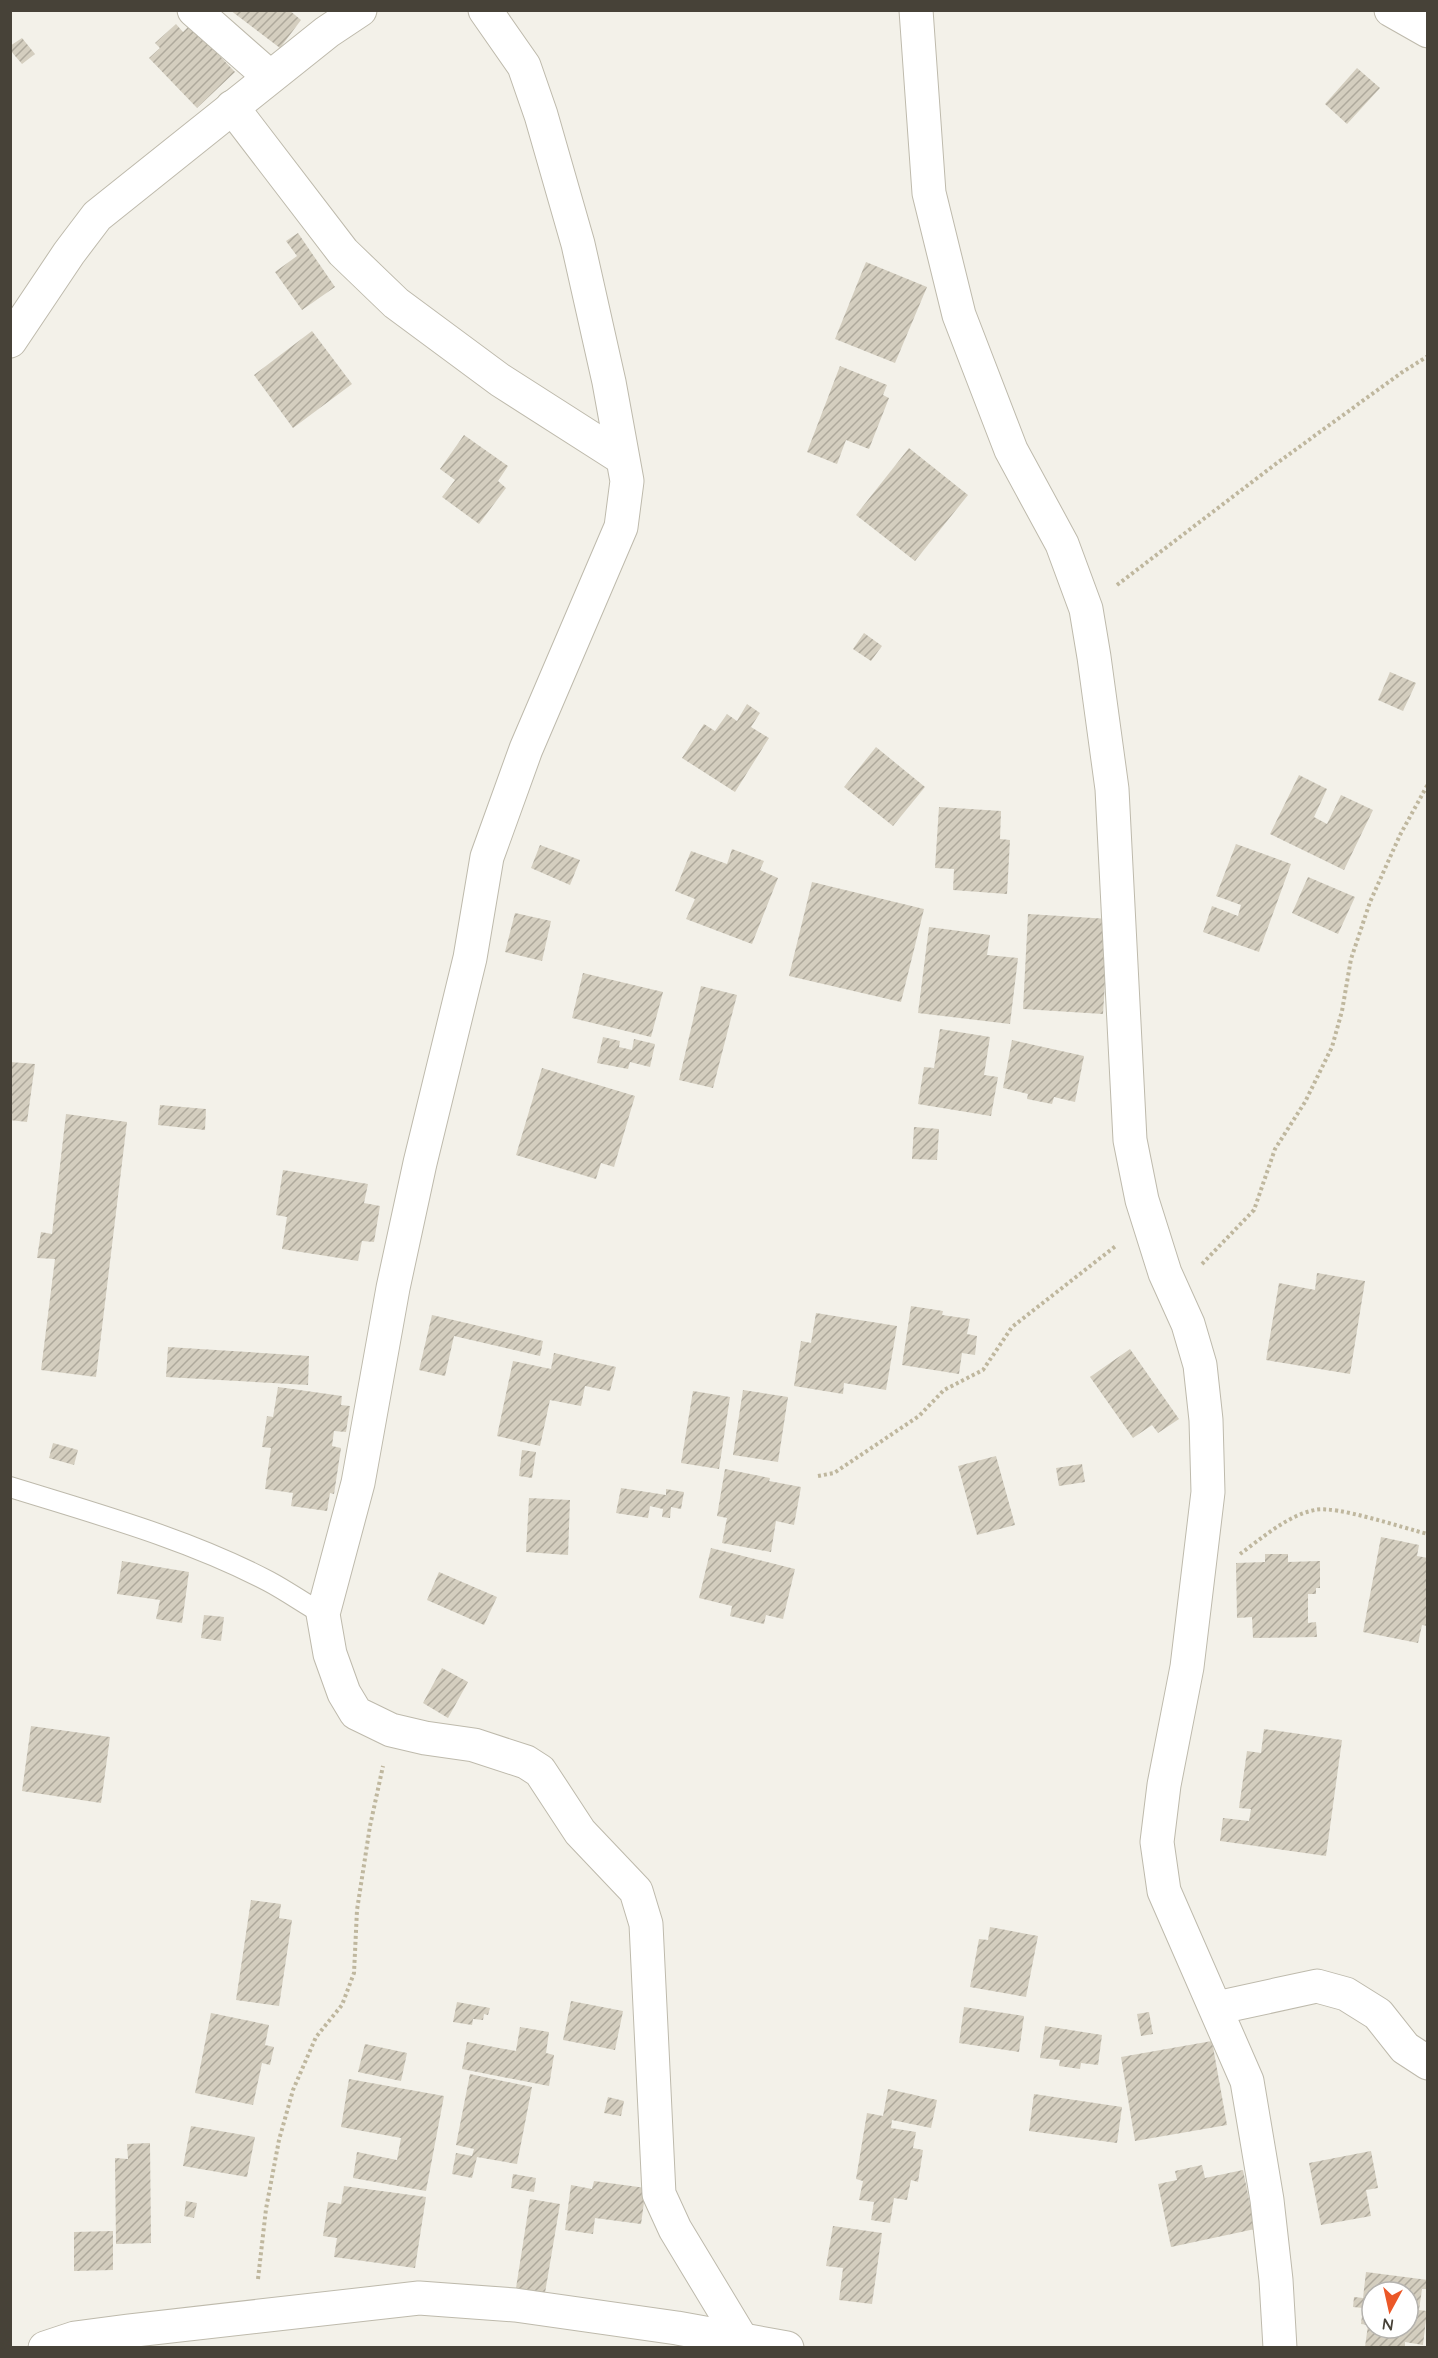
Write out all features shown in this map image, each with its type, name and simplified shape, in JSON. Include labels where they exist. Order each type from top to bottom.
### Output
[{"type":"street","points":[[194,10],[270,77]]},
{"type":"street","points":[[10,341],[69,253],[97,216],[327,32],[360,10]]},
{"type":"street","points":[[485,10],[524,66],[541,115],[578,244],[609,382],[627,481],[621,527],[525,749],[487,857],[471,958],[420,1163],[393,1288],[357,1483],[323,1614],[330,1654],[344,1694],[356,1713],[391,1730],[425,1738],[474,1745],[526,1762],[540,1771],[580,1832],[636,1891],[646,1924],[659,2194],[691,2257],[742,2340]]},
{"type":"street","points":[[916,10],[929,193],[959,315],[1011,450],[1062,544],[1086,609],[1104,722],[1112,789],[1130,1140],[1149,1222],[1165,1274],[1188,1324],[1200,1365],[1206,1420],[1208,1492],[1187,1667],[1164,1785],[1157,1842],[1164,1891],[1246,2081],[1267,2200],[1276,2280],[1280,2348]]},
{"type":"street","points":[[1391,10],[1428,31]]},
{"type":"street","points":[[232,107],[343,252],[396,303],[500,380],[622,458]]},
{"type":"street","points":[[1216,2008],[1317,1986],[1346,1994],[1378,2014],[1405,2048],[1428,2063]]},
{"type":"street","points":[[45,2348],[75,2338],[419,2298],[515,2305],[677,2328],[787,2348]]},
{"type":"lane","points":[[10,1487],[141,1528],[204,1553],[267,1581],[323,1614]]},
{"type":"path","points":[[1086,609],[1273,466],[1428,356]]},
{"type":"path","points":[[1173,1292],[1254,1210],[1275,1149],[1305,1102],[1332,1047],[1342,1011],[1351,959],[1370,902],[1400,835],[1428,784]]},
{"type":"path","points":[[818,1476],[834,1473],[919,1416],[944,1390],[983,1370],[1012,1327],[1149,1222]]},
{"type":"path","points":[[1197,1584],[1272,1531],[1316,1509],[1337,1511],[1428,1534]]},
{"type":"path","points":[[254,2316],[266,2209],[282,2130],[293,2090],[316,2037],[342,2005],[354,1973],[357,1910],[370,1826],[391,1730]]},
{"type":"building","points":[[230,10],[289,10],[301,20],[280,48]]},
{"type":"building","points":[[176,24],[183,32],[190,25],[235,72],[197,108],[149,58],[160,48],[155,43]]},
{"type":"building","points":[[22,38],[35,54],[22,64],[10,50],[10,46]]},
{"type":"building","points":[[1357,68],[1380,88],[1347,124],[1325,104]]},
{"type":"building","points":[[298,233],[335,287],[302,310],[275,272],[297,256],[286,241]]},
{"type":"building","points":[[866,262],[927,287],[895,363],[835,339]]},
{"type":"building","points":[[312,331],[352,384],[293,428],[254,375]]},
{"type":"building","points":[[840,366],[887,385],[883,395],[889,398],[869,449],[846,440],[837,464],[807,452]]},
{"type":"building","points":[[464,435],[508,466],[498,481],[506,488],[479,524],[442,497],[455,480],[440,469]]},
{"type":"building","points":[[909,448],[968,495],[915,561],[856,515]]},
{"type":"building","points":[[864,633],[882,646],[871,661],[853,649]]},
{"type":"building","points":[[1390,672],[1416,683],[1403,711],[1378,700]]},
{"type":"building","points":[[747,704],[760,713],[751,727],[769,738],[735,792],[682,758],[704,724],[715,731],[727,714],[737,721]]},
{"type":"building","points":[[876,747],[925,787],[893,826],[844,787]]},
{"type":"building","points":[[1299,775],[1327,789],[1314,817],[1327,824],[1341,795],[1373,810],[1344,870],[1270,834]]},
{"type":"building","points":[[939,807],[1001,811],[1000,839],[1010,840],[1007,894],[953,890],[954,869],[935,868]]},
{"type":"building","points":[[1236,844],[1291,864],[1259,952],[1203,932],[1212,906],[1238,916],[1241,905],[1216,896]]},
{"type":"building","points":[[540,845],[580,860],[570,885],[531,868]]},
{"type":"building","points":[[732,849],[764,861],[760,870],[778,878],[752,944],[686,919],[695,899],[675,891],[691,851],[727,864]]},
{"type":"building","points":[[1308,877],[1355,897],[1338,934],[1292,913]]},
{"type":"building","points":[[812,882],[924,909],[901,1002],[789,976]]},
{"type":"building","points":[[515,913],[551,921],[542,961],[505,952]]},
{"type":"building","points":[[1028,914],[1109,919],[1103,1014],[1023,1009]]},
{"type":"building","points":[[929,927],[990,935],[987,955],[1018,958],[1010,1024],[918,1013]]},
{"type":"building","points":[[583,973],[663,992],[651,1037],[572,1018]]},
{"type":"building","points":[[701,986],[737,995],[713,1088],[679,1080]]},
{"type":"building","points":[[940,1029],[990,1037],[984,1075],[998,1077],[991,1116],[918,1104],[924,1067],[934,1068]]},
{"type":"building","points":[[603,1037],[620,1041],[619,1047],[632,1050],[634,1039],[655,1044],[650,1067],[630,1062],[628,1069],[597,1063]]},
{"type":"building","points":[[1012,1040],[1084,1056],[1075,1102],[1054,1097],[1052,1104],[1027,1099],[1028,1094],[1003,1088]]},
{"type":"building","points":[[10,1062],[35,1064],[27,1122],[10,1120]]},
{"type":"building","points":[[542,1068],[635,1096],[614,1167],[601,1163],[596,1179],[516,1155]]},
{"type":"building","points":[[160,1105],[206,1109],[205,1130],[158,1125]]},
{"type":"building","points":[[66,1114],[127,1122],[96,1377],[41,1370],[55,1259],[37,1258],[41,1232],[52,1234]]},
{"type":"building","points":[[914,1127],[939,1129],[937,1160],[912,1159]]},
{"type":"building","points":[[283,1170],[368,1184],[364,1203],[380,1206],[374,1242],[362,1241],[358,1261],[282,1249],[287,1217],[276,1215]]},
{"type":"building","points":[[1317,1273],[1365,1281],[1350,1374],[1266,1360],[1279,1283],[1315,1290]]},
{"type":"building","points":[[911,1306],[943,1311],[942,1315],[970,1319],[967,1334],[977,1336],[975,1355],[962,1353],[959,1374],[902,1365]]},
{"type":"building","points":[[816,1313],[897,1326],[886,1390],[844,1383],[843,1394],[794,1386],[801,1341],[811,1343]]},
{"type":"building","points":[[432,1315],[543,1341],[540,1356],[454,1336],[445,1376],[419,1370]]},
{"type":"building","points":[[168,1347],[309,1356],[308,1385],[166,1377]]},
{"type":"building","points":[[1130,1349],[1179,1419],[1158,1433],[1152,1425],[1133,1438],[1090,1377]]},
{"type":"building","points":[[554,1353],[616,1367],[610,1391],[585,1386],[581,1406],[550,1400],[540,1446],[497,1436],[513,1361],[551,1369]]},
{"type":"building","points":[[278,1387],[342,1396],[341,1405],[350,1406],[346,1432],[334,1431],[332,1446],[341,1448],[334,1494],[330,1493],[327,1511],[291,1506],[293,1493],[265,1489],[271,1448],[262,1447],[267,1416],[273,1417]]},
{"type":"building","points":[[743,1390],[788,1397],[778,1462],[733,1455]]},
{"type":"building","points":[[693,1391],[730,1397],[719,1469],[681,1463]]},
{"type":"building","points":[[53,1443],[78,1450],[74,1465],[49,1458]]},
{"type":"building","points":[[522,1450],[536,1452],[532,1478],[519,1476]]},
{"type":"building","points":[[996,1456],[1015,1525],[977,1535],[958,1466]]},
{"type":"building","points":[[1082,1464],[1085,1482],[1059,1486],[1056,1468]]},
{"type":"building","points":[[725,1469],[801,1487],[794,1525],[776,1521],[771,1552],[722,1543],[727,1518],[717,1516]]},
{"type":"building","points":[[621,1488],[666,1495],[666,1489],[684,1492],[681,1509],[671,1507],[670,1518],[662,1517],[663,1509],[650,1506],[648,1518],[616,1513]]},
{"type":"building","points":[[529,1498],[570,1500],[568,1555],[526,1552]]},
{"type":"building","points":[[1381,1537],[1419,1545],[1417,1556],[1428,1558],[1428,1626],[1422,1625],[1418,1643],[1363,1632]]},
{"type":"building","points":[[711,1548],[795,1569],[783,1619],[766,1615],[764,1624],[730,1616],[732,1606],[699,1598]]},
{"type":"building","points":[[1265,1554],[1288,1554],[1288,1562],[1320,1561],[1320,1588],[1316,1588],[1316,1594],[1308,1594],[1308,1623],[1316,1622],[1317,1637],[1253,1638],[1252,1617],[1237,1618],[1236,1563],[1265,1562]]},
{"type":"building","points":[[122,1561],[189,1572],[182,1623],[156,1619],[160,1600],[117,1594]]},
{"type":"building","points":[[439,1572],[497,1597],[484,1625],[427,1600]]},
{"type":"building","points":[[204,1615],[224,1617],[221,1641],[201,1638]]},
{"type":"building","points":[[442,1668],[468,1682],[448,1718],[423,1703]]},
{"type":"building","points":[[31,1726],[110,1737],[101,1803],[22,1791]]},
{"type":"building","points":[[1264,1729],[1342,1740],[1326,1856],[1220,1841],[1223,1818],[1249,1821],[1251,1809],[1239,1808],[1247,1751],[1261,1753]]},
{"type":"building","points":[[251,1900],[281,1904],[279,1918],[292,1920],[279,2006],[236,2000]]},
{"type":"building","points":[[990,1927],[1038,1936],[1026,1997],[970,1987],[979,1939],[988,1940]]},
{"type":"building","points":[[571,2001],[623,2011],[615,2050],[563,2040]]},
{"type":"building","points":[[457,2002],[490,2008],[488,2015],[484,2014],[483,2020],[473,2019],[472,2025],[453,2022]]},
{"type":"building","points":[[964,2007],[1024,2016],[1019,2052],[959,2043]]},
{"type":"building","points":[[1149,2012],[1153,2034],[1141,2036],[1137,2014]]},
{"type":"building","points":[[211,2013],[269,2025],[265,2045],[274,2047],[270,2065],[262,2063],[253,2105],[195,2093]]},
{"type":"building","points":[[1045,2026],[1102,2035],[1098,2065],[1081,2063],[1080,2069],[1059,2066],[1060,2060],[1040,2058]]},
{"type":"building","points":[[520,2027],[549,2032],[546,2053],[554,2055],[549,2086],[462,2069],[467,2042],[516,2051]]},
{"type":"building","points":[[1212,2041],[1227,2125],[1135,2141],[1121,2057]]},
{"type":"building","points":[[365,2044],[407,2053],[401,2081],[358,2072]]},
{"type":"building","points":[[470,2074],[532,2087],[517,2164],[477,2157],[472,2178],[452,2174],[456,2153],[472,2156],[474,2149],[456,2145]]},
{"type":"building","points":[[349,2079],[444,2096],[426,2191],[353,2178],[357,2152],[397,2160],[401,2138],[341,2127]]},
{"type":"building","points":[[888,2089],[937,2100],[931,2128],[892,2120],[891,2128],[916,2132],[913,2148],[923,2150],[918,2182],[911,2180],[907,2200],[894,2198],[890,2223],[871,2220],[874,2202],[859,2200],[863,2181],[856,2179],[867,2113],[883,2116]]},
{"type":"building","points":[[1034,2094],[1122,2107],[1117,2143],[1029,2131]]},
{"type":"building","points":[[608,2097],[624,2101],[621,2116],[604,2113]]},
{"type":"building","points":[[191,2126],[255,2137],[247,2177],[183,2166]]},
{"type":"building","points":[[150,2143],[151,2243],[116,2244],[115,2158],[128,2159],[127,2144]]},
{"type":"building","points":[[1371,2151],[1378,2188],[1366,2190],[1371,2216],[1321,2225],[1309,2163]]},
{"type":"building","points":[[1202,2165],[1205,2178],[1243,2170],[1255,2229],[1171,2247],[1158,2184],[1177,2180],[1175,2171]]},
{"type":"building","points":[[513,2174],[536,2178],[534,2192],[511,2188]]},
{"type":"building","points":[[594,2181],[646,2188],[641,2224],[595,2218],[593,2234],[565,2230],[571,2185],[592,2189]]},
{"type":"building","points":[[344,2186],[426,2197],[415,2268],[334,2257],[337,2238],[323,2236],[328,2202],[341,2204]]},
{"type":"building","points":[[530,2199],[560,2204],[545,2293],[516,2288]]},
{"type":"building","points":[[186,2201],[197,2203],[194,2218],[184,2216]]},
{"type":"building","points":[[833,2226],[882,2233],[872,2304],[839,2300],[843,2268],[826,2266]]},
{"type":"building","points":[[113,2231],[113,2270],[74,2271],[74,2232]]},
{"type":"building","points":[[1366,2272],[1428,2280],[1428,2289],[1422,2289],[1420,2303],[1420,2280],[1365,2280]]},
{"type":"building","points":[[1354,2297],[1360,2298],[1360,2308],[1353,2307]]},
{"type":"building","points":[[1420,2310],[1427,2311],[1423,2345],[1405,2342],[1405,2348],[1365,2347],[1366,2340],[1420,2340]]}]
